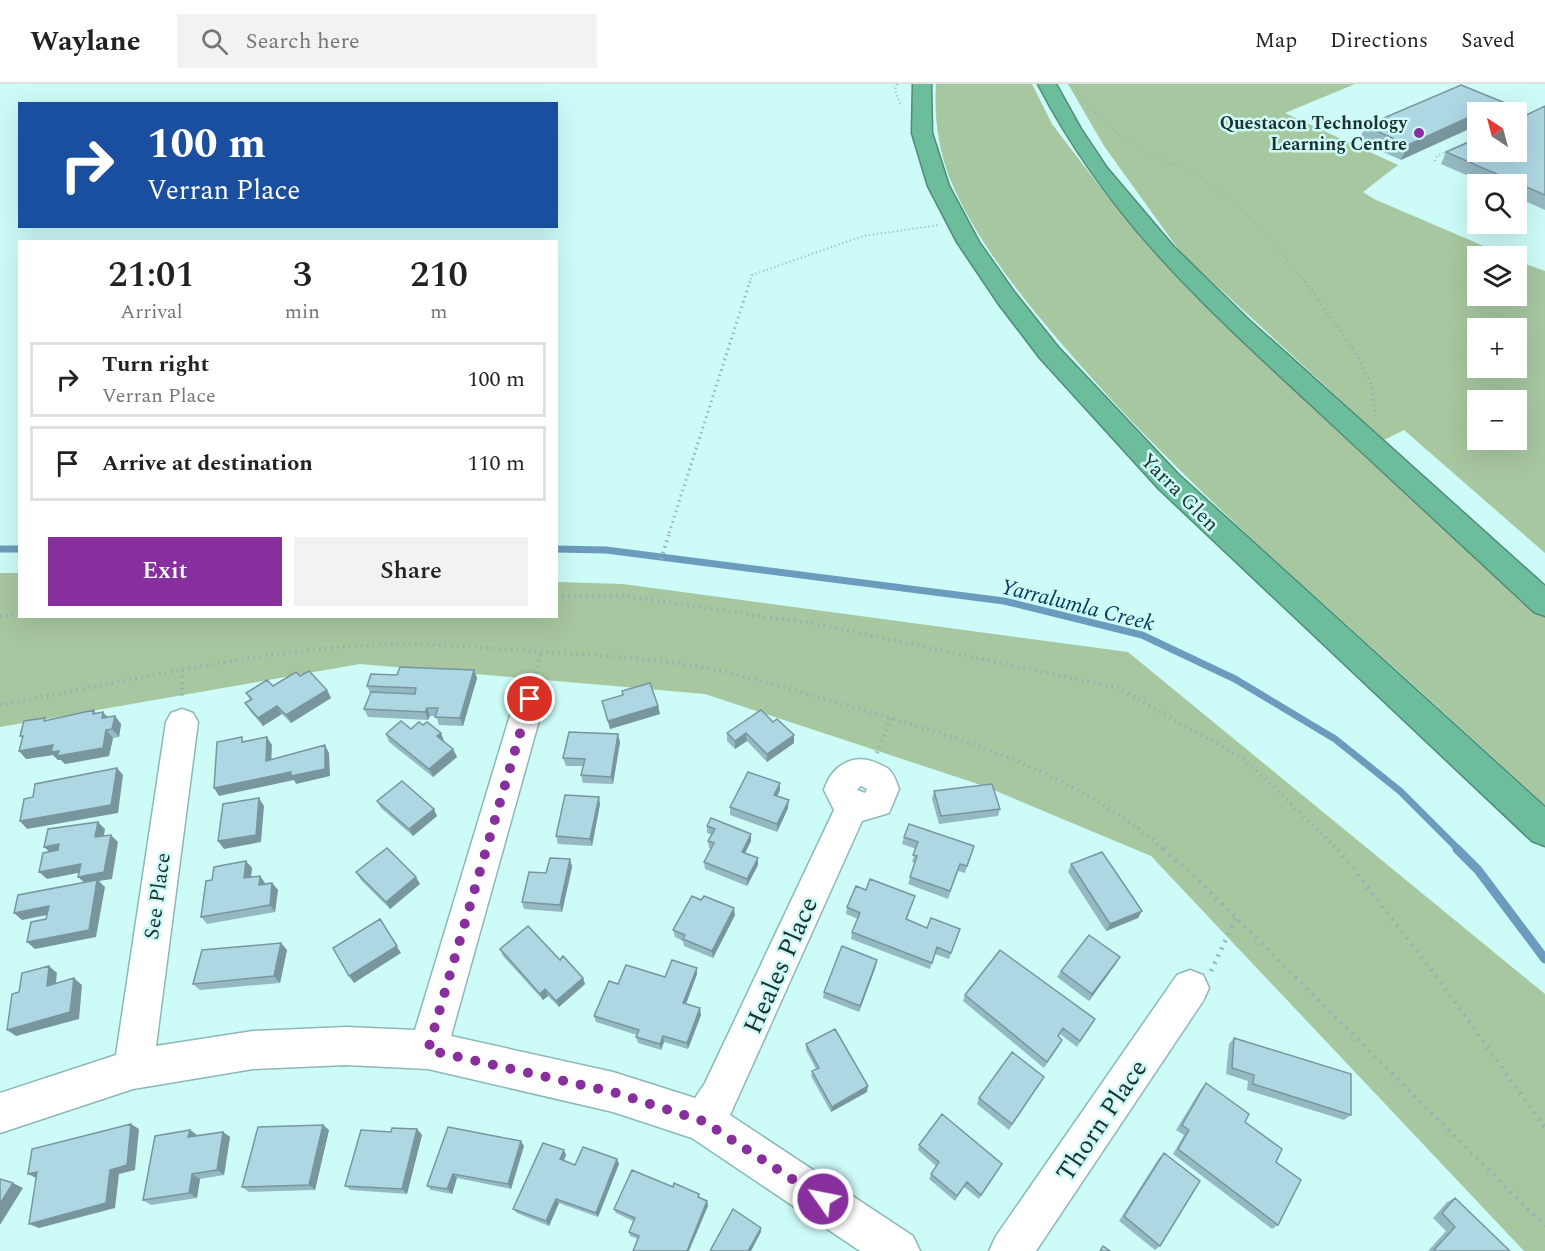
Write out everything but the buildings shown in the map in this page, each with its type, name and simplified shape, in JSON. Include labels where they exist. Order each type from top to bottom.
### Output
[{"type":"highway","name":"Yarra Glen","points":[[922,84],[920,114],[924,140],[931,169],[945,200],[1013,306],[1052,355],[1123,436],[1220,532],[1545,831]]},
{"type":"highway","points":[[1047,84],[1064,120],[1103,176],[1190,276],[1281,363],[1545,604]]},
{"type":"street","points":[[428,1050],[530,699]]},
{"type":"street","name":"See Place","points":[[133,1070],[182,722]]},
{"type":"street","name":"Heales Place","points":[[703,1121],[719,1097],[852,806],[871,807],[882,798],[883,789],[879,780],[869,773]]},
{"type":"street","name":"Thorn Place","points":[[1011,1251],[1190,988]]},
{"type":"street","points":[[0,1113],[133,1070],[253,1050],[346,1046],[428,1050],[613,1092],[703,1121],[898,1251]]},
{"type":"path","points":[[897,84],[895,90],[903,112]]},
{"type":"path","points":[[1074,84],[1087,106],[1100,121],[1141,150],[1204,180],[1230,201],[1277,249],[1338,327],[1363,367],[1373,394],[1378,424]]},
{"type":"path","points":[[1528,114],[1536,116]]},
{"type":"path","points":[[1435,161],[1437,156],[1467,142]]},
{"type":"path","points":[[661,559],[752,275],[863,236],[939,225]]},
{"type":"path","points":[[558,596],[618,596],[823,625],[900,639],[1118,688],[1244,759],[1338,849],[1434,973],[1545,1128]]},
{"type":"path","points":[[0,616],[18,614]]},
{"type":"path","points":[[530,699],[541,651]]},
{"type":"path","points":[[182,670],[182,722]]},
{"type":"path","points":[[869,773],[891,718]]},
{"type":"path","points":[[1190,988],[1209,975],[1236,918]]},
{"type":"green space","points":[[936,84],[1032,84],[1052,124],[1107,196],[1111,196],[1545,616],[1545,805],[1196,486],[1133,423],[1057,338],[1005,273],[961,203],[942,155],[936,121]]},
{"type":"green space","points":[[1068,84],[1355,84],[1285,113],[1398,165],[1363,192],[1374,199],[1484,246],[1467,246],[1467,306],[1527,306],[1527,265],[1545,271],[1545,553],[1404,430],[1384,440],[1181,253],[1104,146]]},
{"type":"green space","points":[[0,573],[18,573],[18,618],[558,618],[558,582],[623,584],[1128,652],[1545,994],[1545,1251],[1524,1251],[1151,856],[984,786],[705,694],[360,664],[0,727]]},
{"type":"waterway","name":"Yarralumla Creek","points":[[0,549],[18,549]]},
{"type":"waterway","name":"Yarralumla Creek","points":[[558,549],[606,550],[1004,601],[1142,635],[1235,679],[1335,739],[1400,791],[1459,850]]},
{"type":"waterway","name":"Yarralumla Creek","points":[[1457,849],[1478,870],[1545,959]]},
{"type":"place","name":"Questacon Technology Learning Centre","points":[[1419,133]]},
{"type":"route","points":[[530,699],[428,1050],[613,1092],[703,1121],[823,1199]]}]
